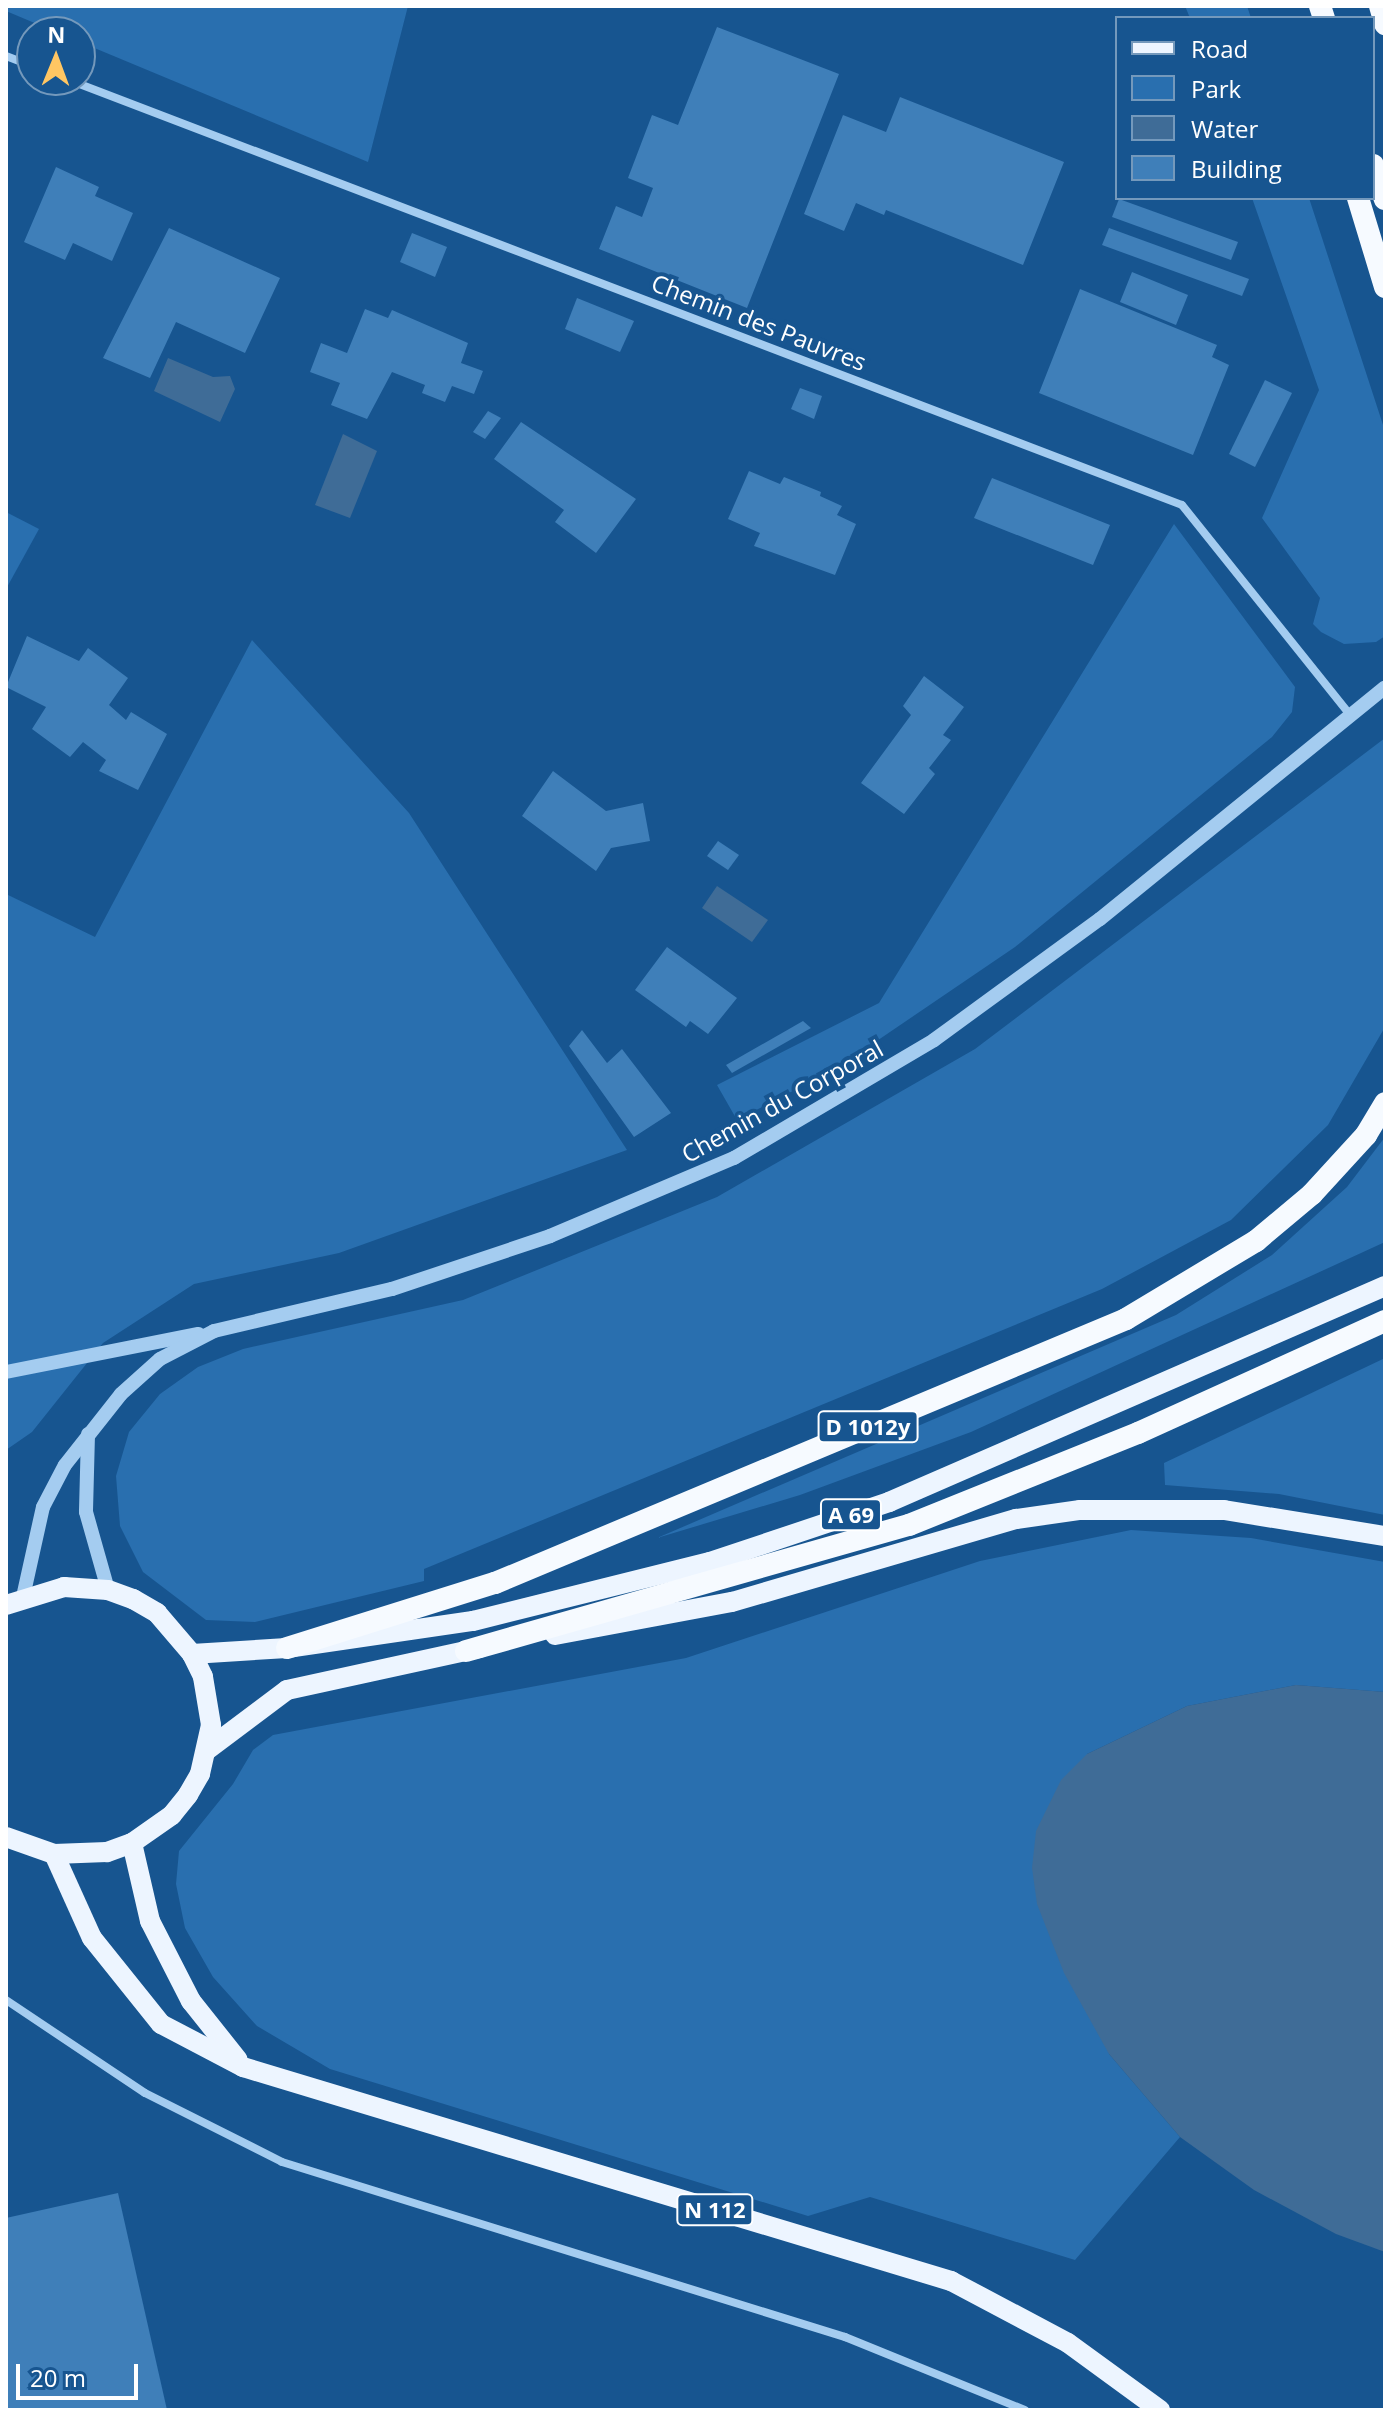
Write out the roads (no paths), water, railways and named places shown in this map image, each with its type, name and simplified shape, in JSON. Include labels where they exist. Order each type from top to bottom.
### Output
[{"type":"highway","points":[[1380,6],[1385,24]]},
{"type":"highway","points":[[1375,171],[1385,199]]},
{"type":"highway","points":[[1359,200],[1385,287]]},
{"type":"highway","name":"D 1012y","points":[[287,1648],[495,1583],[1126,1319],[1256,1241],[1312,1194],[1366,1135],[1385,1103]]},
{"type":"highway","name":"A 69","points":[[466,1651],[909,1525],[1138,1433],[1385,1321]]},
{"type":"main road","name":"A 69","points":[[287,1648],[473,1621],[710,1562],[902,1497],[1385,1286]]},
{"type":"main road","name":"A 69","points":[[466,1651],[732,1602],[1016,1519],[1080,1510],[1224,1510],[1385,1536]]},
{"type":"main road","points":[[6,1837],[54,1854],[107,1852],[132,1843],[180,1805],[207,1750],[209,1701],[192,1654],[157,1613],[108,1590],[64,1587],[14,1601]]},
{"type":"main road","points":[[192,1654],[287,1648]]},
{"type":"main road","points":[[207,1750],[287,1690],[466,1651]]},
{"type":"main road","points":[[132,1843],[150,1921],[191,2001],[243,2067]]},
{"type":"main road","name":"N 112","points":[[54,1854],[92,1938],[161,2024],[243,2067],[951,2281],[1068,2343],[1160,2410]]},
{"type":"street","name":"Chemin des Pauvres","points":[[96,90],[1182,505],[1350,715]]},
{"type":"street","name":"Chemin du Corporal","points":[[14,1601],[43,1507],[88,1433],[121,1394],[160,1359],[214,1331],[392,1289],[550,1236],[734,1158],[934,1040],[1100,919],[1385,687]]},
{"type":"street","points":[[6,1372],[214,1331]]},
{"type":"street","points":[[88,1433],[86,1512],[108,1590]]},
{"type":"street","points":[[6,2000],[145,2093],[282,2162],[845,2337],[1025,2410]]},
{"type":"water","points":[[168,358],[213,377],[230,376],[235,389],[220,422],[154,391]]},
{"type":"water","points":[[343,434],[377,451],[350,518],[315,505]]},
{"type":"water","points":[[717,886],[768,920],[752,942],[702,908]]},
{"type":"water","points":[[1296,1685],[1385,1692],[1385,2252],[1336,2234],[1254,2190],[1180,2137],[1109,2054],[1064,1973],[1037,1904],[1032,1868],[1036,1831],[1061,1780],[1087,1754],[1187,1706]]}]
